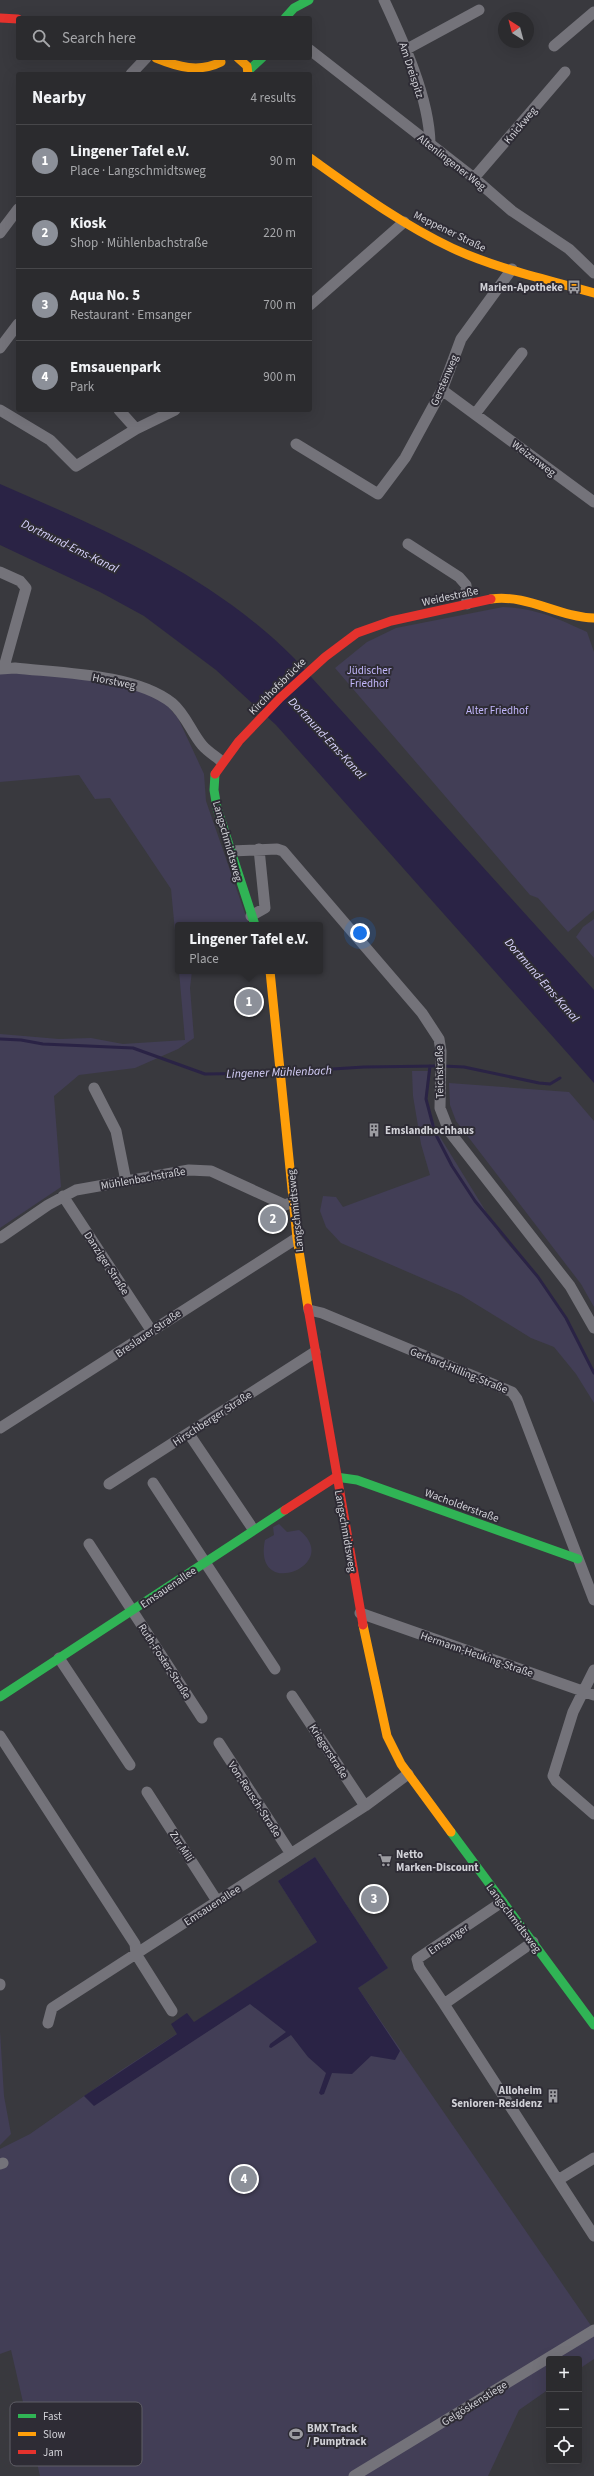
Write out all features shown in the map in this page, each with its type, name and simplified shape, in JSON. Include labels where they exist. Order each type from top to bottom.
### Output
[{"type":"street","points":[[304,14],[310,0]]},
{"type":"street","points":[[287,16],[294,8],[310,0]]},
{"type":"street","name":"Am Dreispitz","points":[[384,0],[407,49],[429,128],[430,143]]},
{"type":"street","points":[[407,49],[479,10]]},
{"type":"street","points":[[554,46],[594,12]]},
{"type":"street","points":[[0,18],[16,19]]},
{"type":"street","name":"Altenlingener Weg","points":[[312,52],[474,178],[512,211],[569,249],[594,272]]},
{"type":"street","points":[[133,72],[144,60]]},
{"type":"street","points":[[160,60],[178,72]]},
{"type":"street","points":[[163,60],[199,69],[211,68],[224,60]]},
{"type":"street","points":[[217,72],[224,60]]},
{"type":"street","points":[[241,60],[244,62],[248,72],[260,60]]},
{"type":"street","name":"Knickweg","points":[[474,178],[565,72]]},
{"type":"street","name":"Meppener Straße","points":[[312,159],[404,222],[474,257],[594,293]]},
{"type":"street","points":[[0,233],[16,212]]},
{"type":"street","points":[[312,303],[404,222]]},
{"type":"street","name":"Gerstenweg","points":[[296,444],[378,494],[405,458],[442,390],[461,339],[512,269]]},
{"type":"street","points":[[0,348],[16,327]]},
{"type":"street","points":[[475,414],[522,352]]},
{"type":"street","name":"Weizenweg","points":[[442,390],[594,502]]},
{"type":"street","points":[[0,410],[50,440],[76,466],[136,429],[171,412]]},
{"type":"street","points":[[121,412],[136,429]]},
{"type":"street","points":[[408,544],[459,577],[466,585],[467,604]]},
{"type":"street","points":[[0,572],[20,581],[26,588],[2,668]]},
{"type":"street","name":"Weidestraße","points":[[319,661],[346,639],[364,630],[399,619],[494,599],[518,598],[542,604],[579,618],[594,618]]},
{"type":"street","name":"Kirchhofsbrücke","points":[[251,728],[319,661]]},
{"type":"street","name":"Horstweg","points":[[2,668],[118,680],[144,687],[171,703],[184,715],[203,747],[222,761]]},
{"type":"street","name":"Langschmidtsweg","points":[[251,728],[222,761],[215,774],[214,789],[217,808],[253,921],[265,908],[259,849]]},
{"type":"street","name":"Teichstraße","points":[[231,852],[259,849],[282,851],[313,885],[432,1026],[441,1051],[440,1108],[449,1131],[570,1286],[594,1328]]},
{"type":"street","name":"Langschmidtsweg","points":[[270,974],[297,1238],[360,1613],[387,1736],[392,1749],[408,1774],[594,2025]]},
{"type":"street","points":[[94,1088],[116,1131],[126,1181]]},
{"type":"street","name":"Mühlenbachstraße","points":[[0,1238],[63,1196],[76,1190],[202,1169],[228,1178],[285,1205],[293,1202]]},
{"type":"street","name":"Danziger Straße","points":[[63,1196],[151,1330]]},
{"type":"street","name":"Breslauer Straße","points":[[0,1428],[61,1391],[151,1330],[297,1238]]},
{"type":"street","name":"Gerhard-Hilling-Straße","points":[[309,1310],[322,1313],[512,1392],[517,1399],[594,1600]]},
{"type":"street","name":"Hirschberger Straße","points":[[110,1484],[315,1352]]},
{"type":"street","points":[[188,1434],[253,1529]]},
{"type":"street","name":"Wacholderstraße","points":[[336,1477],[357,1480],[578,1559]]},
{"type":"street","name":"Emsauenallee","points":[[0,1697],[133,1611],[253,1529],[336,1477]]},
{"type":"street","points":[[153,1483],[275,1669]]},
{"type":"street","name":"Ruth-Foster-Straße","points":[[90,1544],[202,1718]]},
{"type":"street","name":"Hermann-Heuking-Straße","points":[[360,1613],[594,1695]]},
{"type":"street","points":[[59,1658],[130,1765]]},
{"type":"street","points":[[594,1670],[582,1691],[570,1719],[553,1776],[556,1781],[594,1814]]},
{"type":"street","name":"Kriegerstraße","points":[[292,1696],[365,1806]]},
{"type":"street","points":[[0,1736],[135,1944],[136,1954],[172,2011]]},
{"type":"street","name":"Von-Reusch-Straße","points":[[219,1743],[291,1854]]},
{"type":"street","name":"Emsauenallee","points":[[48,2023],[52,2008],[129,1956],[136,1954],[365,1806],[408,1774]]},
{"type":"street","name":"Zur Mili","points":[[147,1792],[217,1901]]},
{"type":"street","name":"Emsanger","points":[[444,2004],[419,1968],[417,1959],[502,1902]]},
{"type":"street","points":[[532,1942],[444,2004],[594,2236]]},
{"type":"street","points":[[558,2180],[594,2158]]},
{"type":"street","name":"Gelgöskenstiege","points":[[354,2476],[594,2330]]},
{"type":"green space","name":"Alter Friedhof","points":[[503,607],[537,612],[556,618],[587,632],[594,652],[594,910],[568,932],[538,898],[530,895],[335,668],[367,642],[396,628]]},
{"type":"green space","points":[[0,669],[117,681],[160,697],[178,718],[204,774],[206,801],[248,922],[175,922],[175,931],[171,889],[110,798],[95,799],[79,775],[0,782]]},
{"type":"green space","points":[[594,919],[594,958],[576,937],[583,927]]},
{"type":"green space","points":[[179,974],[192,974],[190,988],[194,1038],[178,1049],[135,1068],[79,1075],[54,1096],[61,1187],[0,1228],[0,1034],[59,1039],[91,1038],[123,1044],[185,1040]]},
{"type":"green space","points":[[412,1071],[428,1071],[425,1098],[437,1132],[501,1236],[537,1277],[566,1318],[594,1374],[594,1403],[576,1374],[554,1347],[531,1338],[461,1295],[341,1243],[326,1227],[320,1211],[323,1196],[336,1197],[343,1207],[430,1175],[421,1144],[413,1096]]},
{"type":"green space","points":[[449,1083],[569,1092],[594,1121],[594,1307],[581,1284],[456,1121],[450,1105]]},
{"type":"green space","points":[[279,1524],[287,1532],[299,1530],[310,1543],[311,1555],[305,1565],[294,1571],[282,1573],[271,1570],[265,1559],[265,1540],[274,1535],[273,1527]]},
{"type":"green space","points":[[315,1857],[388,1968],[358,1988],[594,2330],[594,2359],[582,2367],[582,2356],[546,2356],[546,2391],[519,2410],[488,2476],[40,2476],[38,2466],[142,2466],[142,2402],[23,2402],[11,2350],[0,2354],[0,2149],[30,2134],[120,2071],[317,1942],[278,1881]]},
{"type":"green space","points":[[0,2031],[4,2096],[11,2134],[0,2145]]},
{"type":"water","name":"Dortmund-Ems-Kanal","points":[[0,484],[118,537],[156,557],[228,602],[262,629],[294,658],[594,990],[594,1083],[276,725],[216,670],[144,616],[100,592],[0,545]]},
{"type":"water","points":[[315,1857],[388,1968],[358,1988],[400,2051],[395,2060],[371,2056],[352,2074],[332,2073],[324,2094],[321,2095],[319,2093],[326,2073],[308,2057],[291,2035],[271,2048],[269,2047],[270,2044],[286,2032],[250,2004],[94,2106],[84,2096],[177,2034],[171,2024],[187,2013],[194,2022],[317,1942],[278,1881]]},
{"type":"waterway","name":"Lingener Mühlenbach","points":[[0,1039],[21,1040],[43,1044],[133,1048],[205,1074],[276,1073]]},
{"type":"waterway","points":[[430,1066],[426,1099],[435,1133],[452,1166],[475,1201],[538,1277],[566,1318],[594,1373]]},
{"type":"waterway","name":"Lingener Mühlenbach","points":[[286,1072],[364,1067],[438,1066]]},
{"type":"waterway","name":"Lingener Mühlenbach","points":[[443,1066],[464,1067],[539,1083],[550,1084],[560,1078]]},
{"type":"traffic: fast","points":[[287,16],[294,8],[309,0]]},
{"type":"traffic: fast","points":[[248,71],[260,60]]},
{"type":"traffic: fast","points":[[215,774],[214,790],[217,808],[254,922]]},
{"type":"traffic: fast","points":[[336,1477],[357,1480],[578,1559]]},
{"type":"traffic: fast","points":[[0,1697],[285,1510]]},
{"type":"traffic: fast","points":[[451,1832],[594,2025]]},
{"type":"traffic: slow","points":[[161,60],[188,68],[205,67],[221,62]]},
{"type":"traffic: slow","points":[[240,60],[247,66],[248,72]]},
{"type":"traffic: slow","points":[[312,159],[361,194],[433,239],[486,262],[594,293]]},
{"type":"traffic: slow","points":[[491,599],[505,598],[518,600],[568,614],[594,618]]},
{"type":"traffic: slow","points":[[270,974],[297,1238],[308,1308]]},
{"type":"traffic: slow","points":[[363,1625],[387,1736],[401,1764],[451,1832]]},
{"type":"traffic: jam","points":[[0,18],[16,19]]},
{"type":"traffic: jam","points":[[215,774],[239,741],[280,698],[325,657],[357,633],[391,621],[491,599]]},
{"type":"traffic: jam","points":[[308,1308],[363,1625]]},
{"type":"traffic: jam","points":[[285,1510],[336,1477]]},
{"type":"place","name":"Marien-Apotheke","points":[[574,287]]},
{"type":"place","name":"Lingener Tafel e.V.","points":[[249,1002]]},
{"type":"place","name":"Emslandhochhaus","points":[[374,1130]]},
{"type":"place","name":"Kiosk","points":[[273,1219]]},
{"type":"place","name":"Netto Marken-Discount","points":[[385,1860]]},
{"type":"place","name":"Aqua No. 5","points":[[374,1899]]},
{"type":"place","name":"Alloheim Senioren-Residenz","points":[[553,2096]]},
{"type":"place","name":"Emsauenpark","points":[[244,2179]]},
{"type":"place","name":"BMX Track / Pumptrack","points":[[296,2434]]},
{"type":"park label","name":"Jüdischer Friedhof","points":[[369,676]]}]
